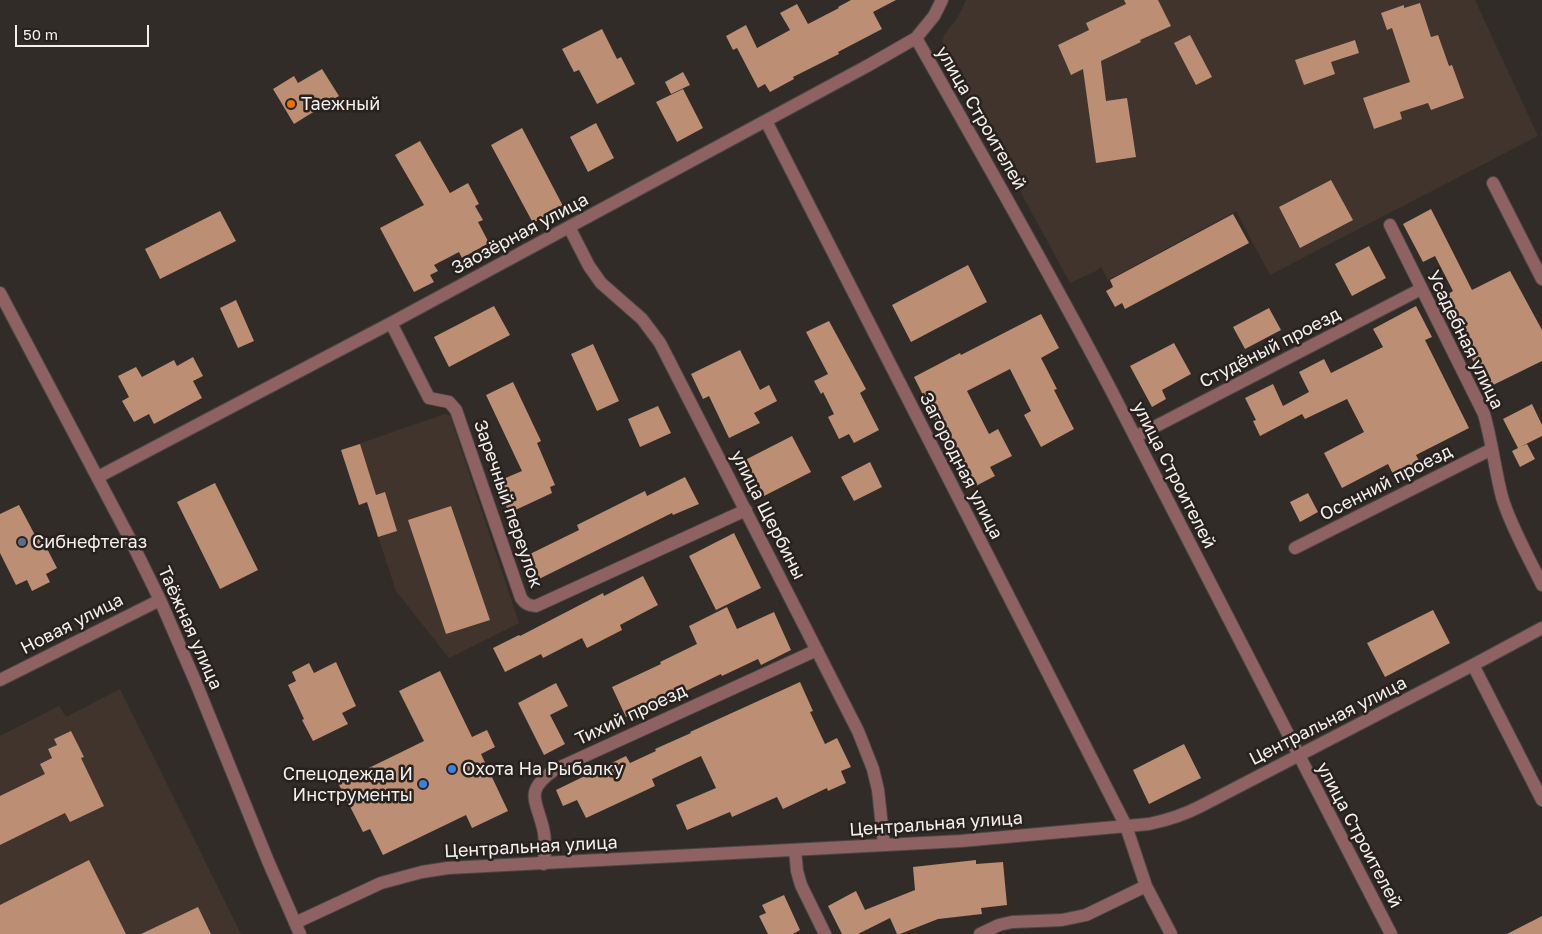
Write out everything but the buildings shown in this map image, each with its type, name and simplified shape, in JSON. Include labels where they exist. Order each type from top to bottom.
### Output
[{"type":"street","name":"Заозёрная улица","points":[[98,477],[391,323],[916,38],[934,16],[942,0]]},
{"type":"street","name":"улица Строителей","points":[[916,38],[1028,236],[1135,437],[1390,934]]},
{"type":"street","name":"Загородная улица","points":[[766,121],[1126,826],[1146,886],[1172,934]]},
{"type":"street","points":[[1493,183],[1542,279]]},
{"type":"street","name":"Усадебная улица","points":[[1390,225],[1484,414],[1502,498],[1542,585]]},
{"type":"street","name":"улица Щербины","points":[[569,227],[589,266],[601,283],[642,319],[660,343],[746,510],[867,750],[874,769],[878,790],[884,845]]},
{"type":"street","name":"Студёный проезд","points":[[1135,437],[1421,289]]},
{"type":"street","name":"Таёжная улица","points":[[0,293],[98,477],[160,600],[297,929]]},
{"type":"street","name":"Заречный переулок","points":[[391,323],[429,398],[449,402],[456,410],[521,598],[530,606],[536,606],[746,510]]},
{"type":"street","name":"Осенний проезд","points":[[1295,548],[1492,449]]},
{"type":"street","name":"Новая улица","points":[[0,680],[160,600]]},
{"type":"street","name":"Центральная улица","points":[[297,929],[381,883],[415,873],[448,868],[961,841],[1149,824],[1181,816],[1542,628]]},
{"type":"street","name":"Тихий проезд","points":[[544,864],[545,840],[543,826],[534,801],[534,792],[538,784],[546,776],[563,766],[817,650]]},
{"type":"street","points":[[1473,665],[1542,800]]},
{"type":"street","points":[[795,850],[797,871],[801,885],[825,934]]},
{"type":"street","points":[[980,934],[999,925],[1012,922],[1062,920],[1086,915],[1146,886]]},
{"type":"shaded area","points":[[966,0],[1475,0],[1538,136],[1270,275],[1236,211],[1108,280],[1101,266],[1096,271],[1070,283],[943,49],[944,35],[958,17]]},
{"type":"shaded area","points":[[445,414],[450,416],[519,623],[449,658],[396,591],[367,503],[359,505],[341,450]]},
{"type":"shaded area","points":[[120,689],[241,934],[0,934],[0,736],[59,706],[66,717]]},
{"type":"place","name":"Таежный","points":[[291,104]]},
{"type":"place","name":"Сибнефтегаз","points":[[22,542]]},
{"type":"place","name":"Охота На Рыбалку","points":[[452,769]]},
{"type":"place","name":"Спецодежда И Инструменты","points":[[423,784]]}]
